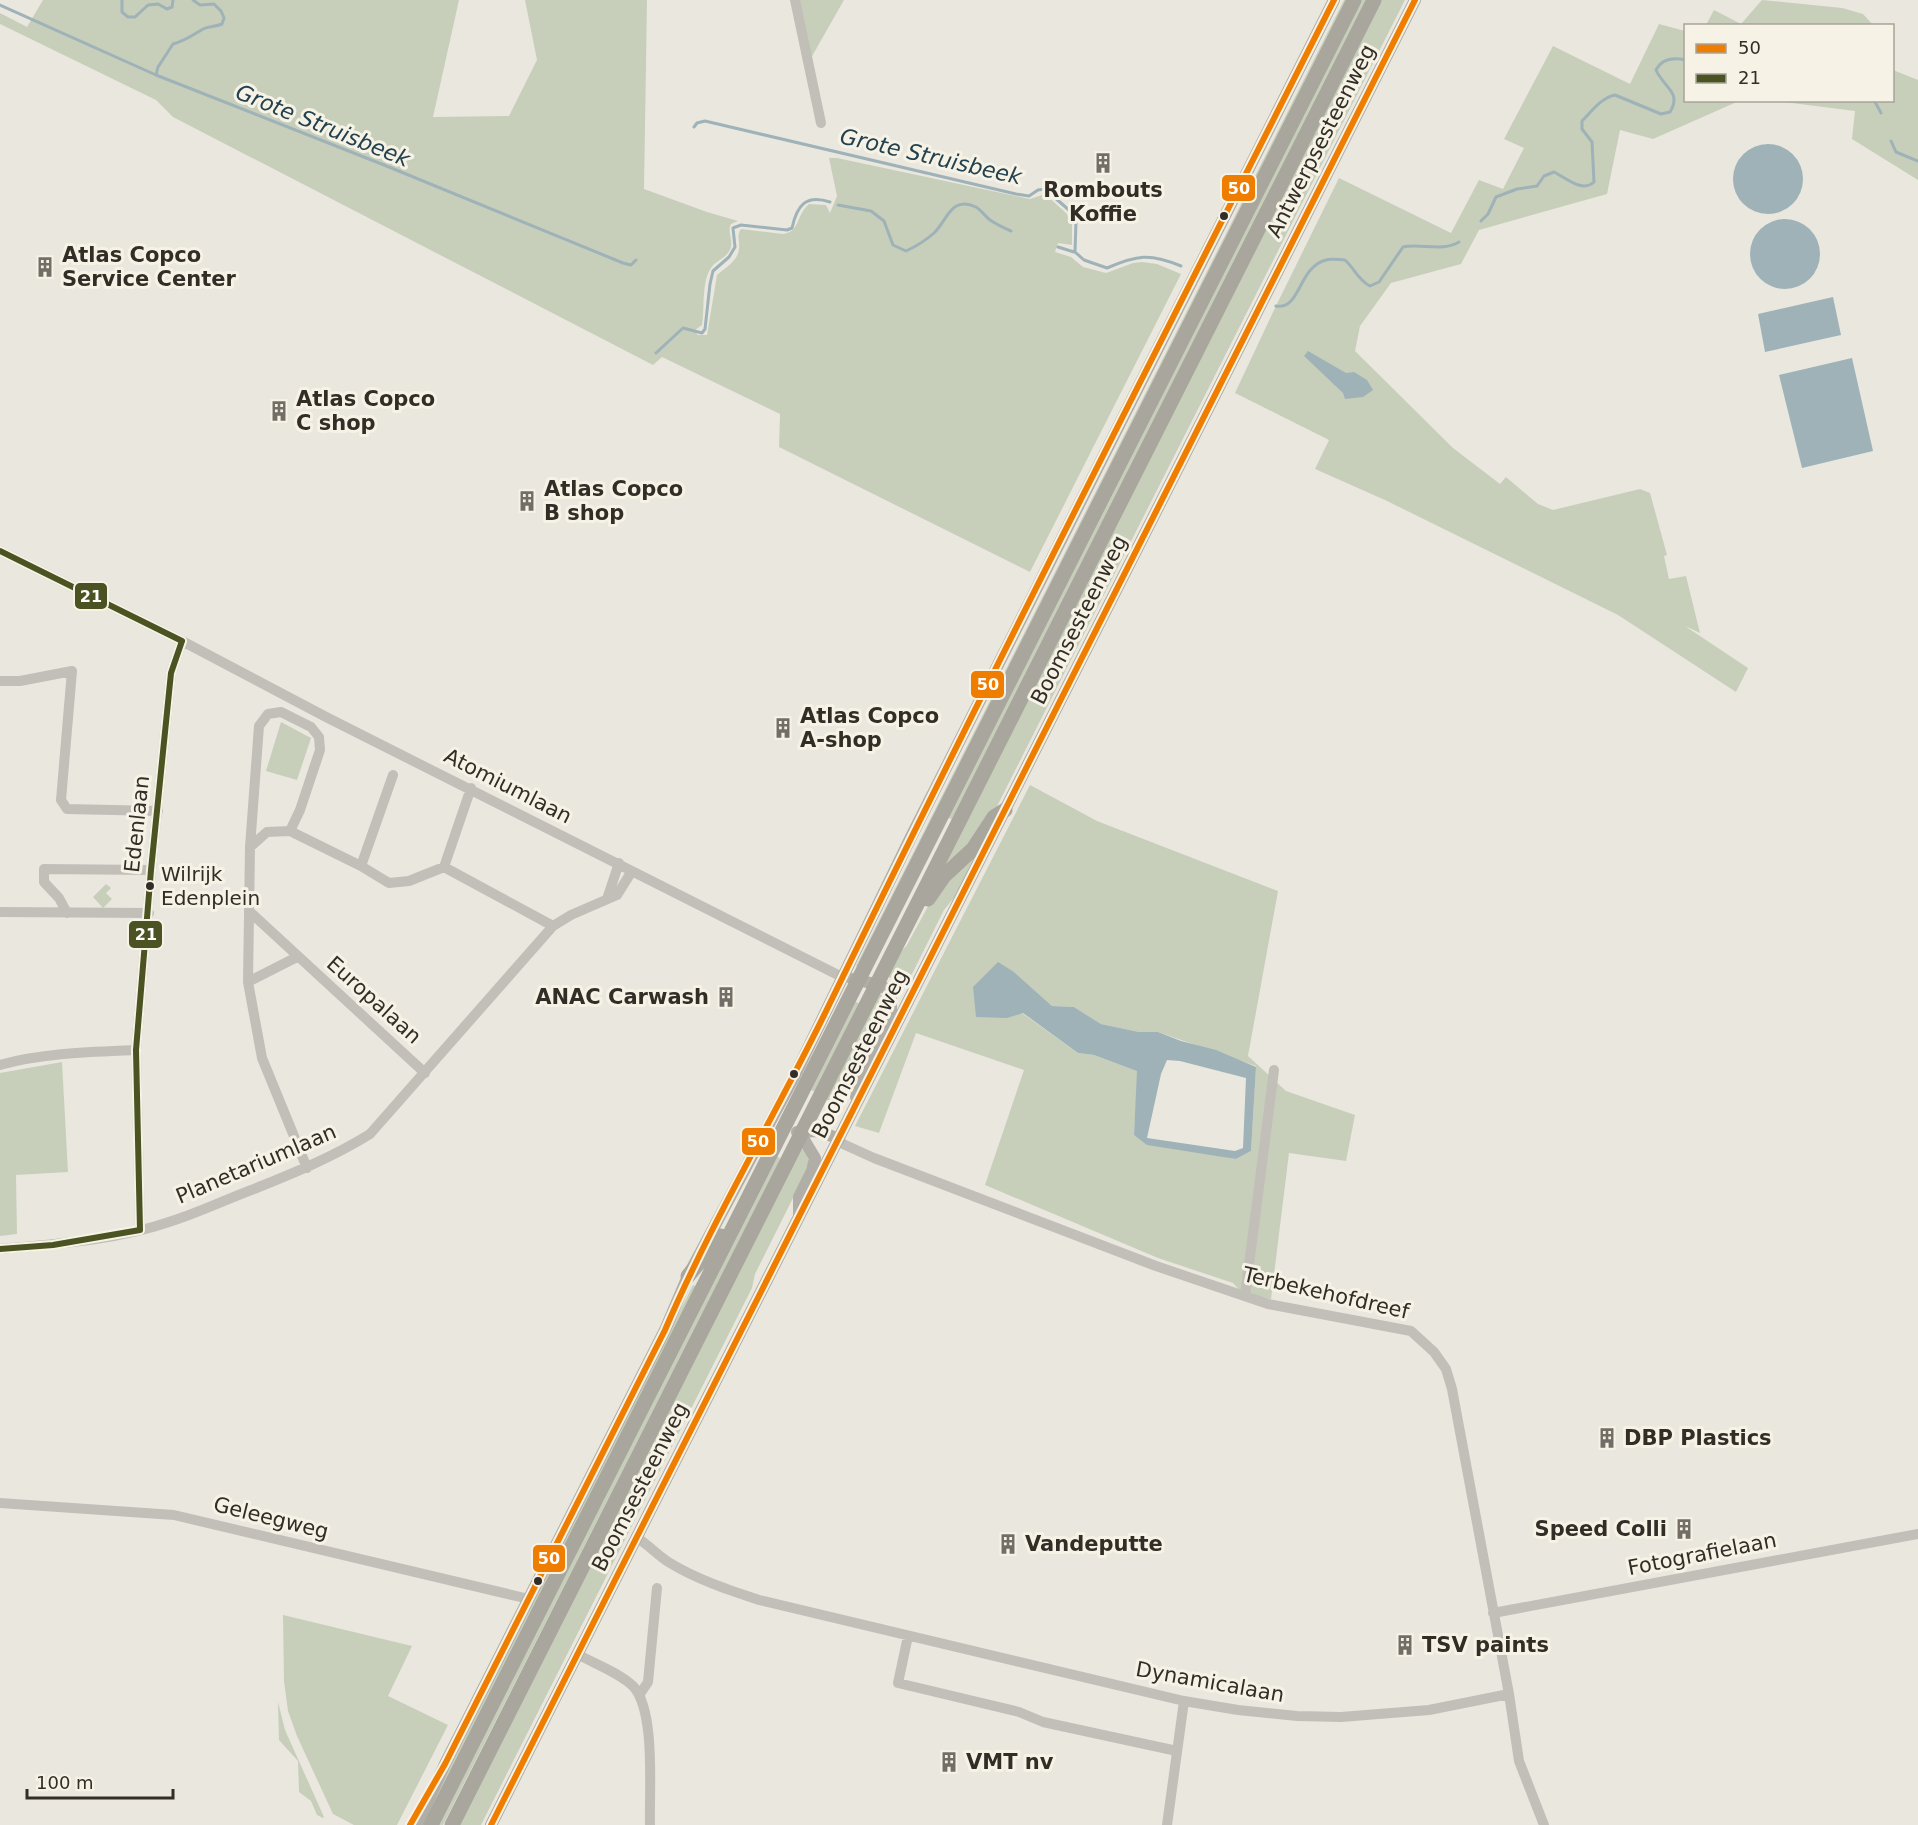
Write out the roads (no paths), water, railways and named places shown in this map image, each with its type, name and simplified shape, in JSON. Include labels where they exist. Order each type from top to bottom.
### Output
[{"type":"highway","points":[[431,1825],[1354,0]]},
{"type":"highway","points":[[452,1825],[1374,0]]},
{"type":"highway","points":[[914,909],[924,905],[944,876],[973,849],[994,817],[1005,810]]},
{"type":"highway","points":[[688,1276],[705,1258],[718,1238],[733,1227]]},
{"type":"main road","points":[[417,1825],[445,1764],[665,1330],[688,1276],[794,1077],[1195,272],[1334,0]]},
{"type":"main road","name":"Antwerpsesteenweg","points":[[1262,300],[1415,0]]},
{"type":"main road","name":"Boomsesteenweg","points":[[491,1825],[1262,300]]},
{"type":"main road","name":"Atomiumlaan","points":[[842,977],[876,984]]},
{"type":"main road","points":[[854,1108],[860,1077],[891,1013],[890,993],[876,984]]},
{"type":"main road","name":"Terbekehofdreef","points":[[780,1134],[809,1130],[819,1131],[838,1139]]},
{"type":"main road","points":[[799,1216],[799,1197],[812,1171],[815,1158],[811,1147],[800,1133]]},
{"type":"main road","points":[[410,1825],[445,1764]]},
{"type":"street","points":[[795,0],[821,123]]},
{"type":"street","name":"Atomiumlaan","points":[[0,551],[182,641],[328,718],[471,788],[842,977]]},
{"type":"street","name":"Edenlaan","points":[[140,1230],[136,1050],[171,673],[182,641]]},
{"type":"street","points":[[0,681],[20,681],[72,671],[61,800],[67,809],[158,811]]},
{"type":"street","points":[[290,831],[300,810],[320,750],[319,738],[311,727],[281,712],[268,714],[259,726],[250,847],[248,982],[262,1058],[307,1168]]},
{"type":"street","points":[[361,866],[393,775]]},
{"type":"street","points":[[250,847],[267,832],[290,831],[361,866],[389,883],[410,881],[444,867],[471,788]]},
{"type":"street","points":[[607,899],[619,863]]},
{"type":"street","points":[[444,867],[553,926]]},
{"type":"street","points":[[67,913],[59,898],[44,882],[44,869],[151,870]]},
{"type":"street","name":"Planetariumlaan","points":[[0,1249],[53,1245],[140,1230],[172,1221],[307,1168],[370,1134],[553,926],[571,915],[617,895],[632,871]]},
{"type":"street","name":"Europalaan","points":[[249,911],[425,1073]]},
{"type":"street","points":[[0,912],[149,913]]},
{"type":"street","name":"Europalaan","points":[[248,982],[297,957]]},
{"type":"street","points":[[0,1065],[74,1053],[136,1050]]},
{"type":"street","points":[[1245,1296],[1274,1070]]},
{"type":"street","name":"Terbekehofdreef","points":[[838,1139],[843,1144],[874,1158],[1156,1266],[1268,1304],[1412,1331],[1434,1352],[1446,1370],[1452,1389],[1520,1761],[1544,1825]]},
{"type":"street","name":"Geleegweg","points":[[0,1503],[174,1515],[529,1599]]},
{"type":"street","name":"Fotografielaan","points":[[1492,1613],[1918,1534]]},
{"type":"street","name":"Dynamicalaan","points":[[636,1537],[668,1562],[717,1586],[759,1600],[1184,1701],[1297,1716],[1341,1717],[1429,1710],[1509,1694]]},
{"type":"street","points":[[640,1694],[648,1682],[657,1588]]},
{"type":"street","points":[[908,1636],[898,1683],[1019,1712],[1043,1722],[1177,1751]]},
{"type":"street","points":[[577,1654],[627,1680],[640,1694],[646,1711],[648,1731],[650,1825]]},
{"type":"street","points":[[1167,1825],[1184,1701]]},
{"type":"waterway","points":[[122,0],[122,12],[128,17],[135,17],[148,5],[158,4],[167,9],[172,7],[173,0]]},
{"type":"waterway","points":[[156,75],[158,67],[173,44],[205,28],[222,24],[224,18],[214,4],[200,5],[193,0]]},
{"type":"waterway","name":"Grote Struisbeek","points":[[0,5],[156,75],[623,263],[631,265],[636,260]]},
{"type":"waterway","name":"Grote Struisbeek","points":[[1481,221],[1488,214],[1496,197],[1517,189],[1537,186],[1544,176],[1554,172],[1579,185],[1584,186],[1594,182],[1592,142],[1582,129],[1582,121],[1601,102],[1615,95],[1661,114],[1670,112],[1674,100],[1673,95],[1656,70],[1668,59],[1684,60]]},
{"type":"waterway","name":"Grote Struisbeek","points":[[1875,102],[1881,113]]},
{"type":"waterway","name":"Grote Struisbeek","points":[[694,127],[697,123],[705,121],[1016,194],[1029,196],[1038,190],[1045,189],[1070,211],[1076,222],[1075,252],[1084,260],[1107,268],[1135,258],[1152,257],[1181,266]]},
{"type":"waterway","name":"Grote Struisbeek","points":[[1891,141],[1896,152],[1918,161]]},
{"type":"waterway","points":[[656,353],[683,328],[702,333],[705,329],[713,271],[729,257],[735,247],[733,228],[741,225],[787,230],[792,228],[797,213],[804,203],[815,199],[830,202]]},
{"type":"waterway","points":[[838,205],[871,211],[884,221],[893,245],[906,251],[931,236],[950,211],[961,204],[976,207],[990,220],[1011,231]]},
{"type":"waterway","name":"Grote Struisbeek","points":[[1276,306],[1290,301],[1310,271],[1317,264],[1326,260],[1345,260],[1362,281],[1370,286],[1379,282],[1403,247],[1439,247],[1459,242]]},
{"type":"waterway","points":[[1058,247],[1074,252]]},
{"type":"place","name":"Rombouts Koffie","points":[[1103,163]]},
{"type":"place","name":"Atlas Copco Service Center","points":[[45,267]]},
{"type":"place","name":"Atlas Copco C shop","points":[[279,411]]},
{"type":"place","name":"Atlas Copco B shop","points":[[527,501]]},
{"type":"place","name":"Atlas Copco A-shop","points":[[783,728]]},
{"type":"place","name":"Wilrijk Edenplein","points":[[150,886]]},
{"type":"place","name":"ANAC Carwash","points":[[726,997]]},
{"type":"place","name":"DBP Plastics","points":[[1607,1438]]},
{"type":"place","name":"Speed Colli","points":[[1684,1529]]},
{"type":"place","name":"Vandeputte","points":[[1008,1544]]},
{"type":"place","name":"TSV paints","points":[[1405,1645]]},
{"type":"place","name":"VMT nv","points":[[949,1762]]}]
